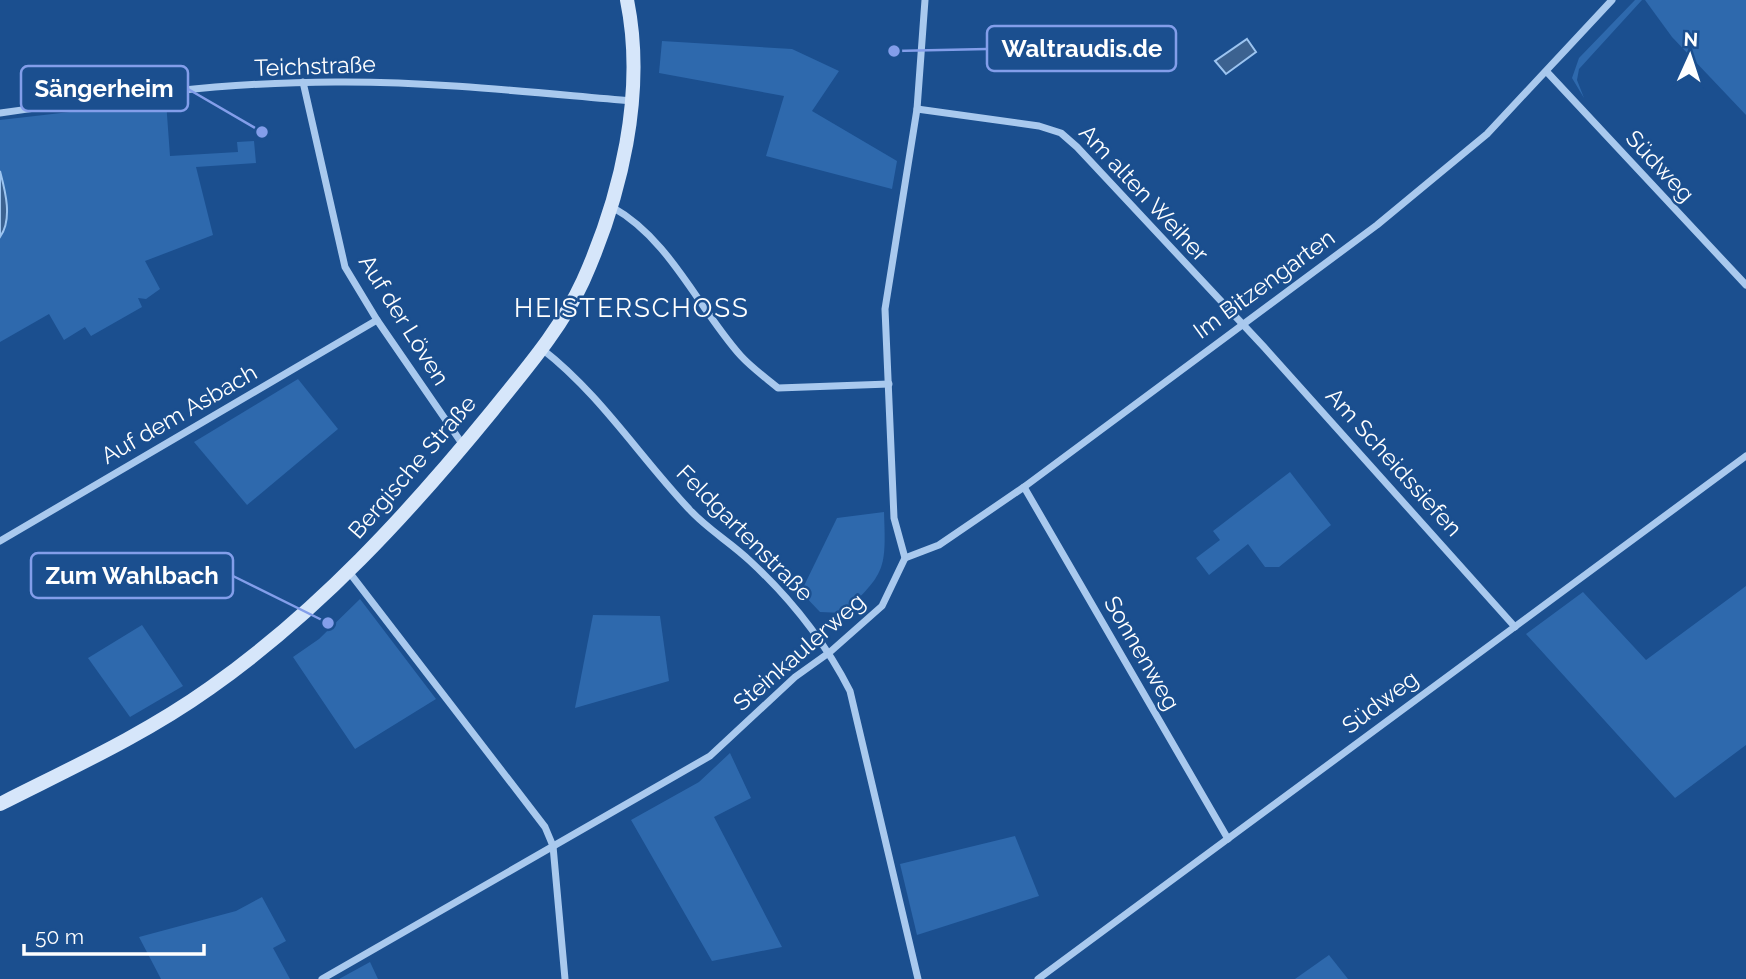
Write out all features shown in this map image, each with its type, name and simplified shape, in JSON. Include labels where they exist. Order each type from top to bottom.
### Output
[{"type":"main road","name":"Bergische Straße","points":[[0,804],[133,737],[208,690],[264,648],[349,572],[464,446],[542,349],[582,283],[612,207],[632,102],[627,0]]},
{"type":"street","points":[[905,558],[894,518],[886,309],[918,109],[925,0]]},
{"type":"street","name":"Im Bitzengarten","points":[[905,558],[939,545],[1024,486],[1437,177],[1487,134],[1612,0]]},
{"type":"street","name":"Südweg","points":[[1547,72],[1746,285]]},
{"type":"street","name":"Teichstraße","points":[[0,113],[158,93],[303,82],[386,83],[632,102]]},
{"type":"street","name":"Auf der Löven","points":[[303,82],[340,253],[377,320],[464,446]]},
{"type":"street","name":"Am alten Weiher","points":[[918,109],[1039,126],[1061,133],[1241,326]]},
{"type":"street","points":[[612,207],[634,219],[699,297],[741,356],[778,388],[889,384]]},
{"type":"street","name":"Auf dem Asbach","points":[[0,541],[377,320]]},
{"type":"street","name":"Am Scheidssiefen","points":[[1241,326],[1515,627]]},
{"type":"street","name":"Feldgartenstraße","points":[[542,349],[575,375],[701,522],[748,559],[776,586],[830,652],[850,691],[918,979]]},
{"type":"street","name":"Südweg","points":[[1038,979],[1746,456]]},
{"type":"street","name":"Sonnenweg","points":[[1024,486],[1227,839]]},
{"type":"street","name":"Steinkaulerweg","points":[[322,979],[710,756],[795,677],[830,652],[882,606],[905,558]]},
{"type":"street","points":[[349,572],[545,827],[553,846],[565,979]]},
{"type":"shaded area","points":[[1635,0],[1642,0],[1579,69],[1577,80],[1584,98],[1572,78],[1579,58]]},
{"type":"shaded area","points":[[1645,0],[1746,0],[1746,115],[1672,37]]},
{"type":"shaded area","points":[[1247,39],[1256,52],[1226,74],[1215,61]]},
{"type":"shaded area","points":[[662,41],[792,49],[839,71],[812,111],[897,161],[892,189],[766,156],[784,96],[659,73]]},
{"type":"shaded area","points":[[166,101],[170,156],[238,152],[237,142],[254,141],[256,163],[196,167],[213,235],[145,261],[160,289],[146,299],[138,298],[142,307],[91,336],[85,327],[64,340],[49,314],[0,342],[0,120]]},
{"type":"shaded area","points":[[0,171],[7,213],[0,237]]},
{"type":"shaded area","points":[[298,379],[338,429],[247,505],[194,442]]},
{"type":"shaded area","points":[[1290,472],[1331,525],[1279,567],[1265,567],[1248,544],[1209,575],[1196,558],[1220,540],[1213,531]]},
{"type":"shaded area","points":[[884,512],[883,558],[875,578],[843,613],[820,612],[801,592],[837,518]]},
{"type":"shaded area","points":[[1746,586],[1746,745],[1675,798],[1526,634],[1583,592],[1646,660]]},
{"type":"shaded area","points":[[360,599],[436,699],[355,749],[293,657],[319,639]]},
{"type":"shaded area","points":[[593,615],[660,616],[669,681],[575,708]]},
{"type":"shaded area","points":[[142,625],[183,686],[130,717],[88,658]]},
{"type":"shaded area","points":[[730,753],[751,798],[714,817],[782,947],[712,961],[631,820],[699,782]]},
{"type":"shaded area","points":[[1015,836],[1039,896],[917,935],[900,864]]},
{"type":"shaded area","points":[[262,897],[286,941],[273,948],[290,979],[161,979],[139,937],[236,911]]},
{"type":"shaded area","points":[[1329,955],[1348,979],[1295,979]]},
{"type":"shaded area","points":[[370,962],[378,979],[339,979]]},
{"type":"place","name":"Waltraudis.de","points":[[894,51]]},
{"type":"place","name":"Sängerheim","points":[[262,132]]},
{"type":"place","name":"Zum Wahlbach","points":[[328,623]]},
{"type":"district","name":"HEISTERSCHOSS","points":[[632,308]]}]
